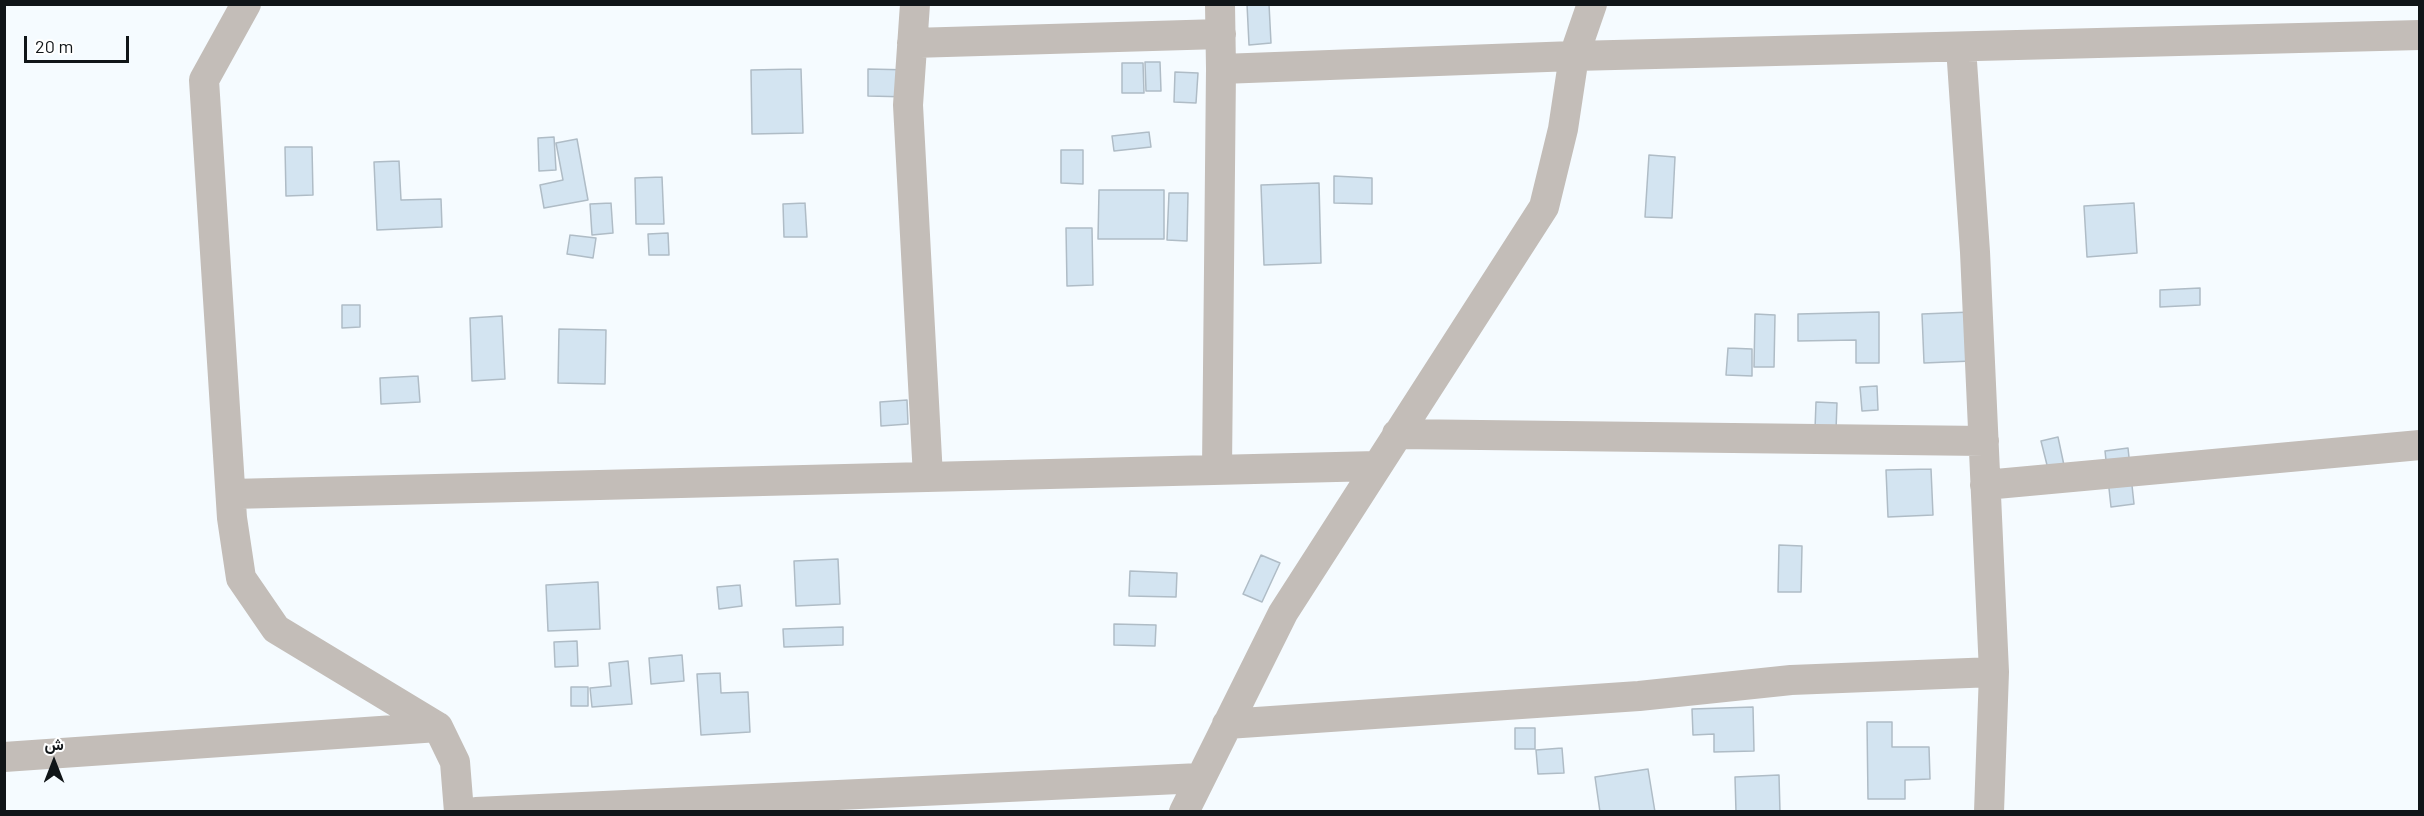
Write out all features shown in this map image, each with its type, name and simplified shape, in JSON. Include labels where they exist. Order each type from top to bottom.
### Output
[{"type":"street","points":[[246,4],[204,80],[232,518],[241,578],[276,628],[438,726],[455,762],[459,812]]},
{"type":"street","points":[[915,4],[908,105],[928,477]]},
{"type":"street","points":[[1217,469],[1220,4]]},
{"type":"street","points":[[1184,812],[1283,613],[1544,207],[1563,129],[1574,56],[1592,4]]},
{"type":"street","points":[[912,43],[1221,34]]},
{"type":"street","points":[[1221,69],[1574,56],[2420,35]]},
{"type":"street","points":[[1960,47],[1975,252],[1995,672],[1989,812]]},
{"type":"street","points":[[1397,434],[1984,441]]},
{"type":"street","points":[[1985,485],[2420,445]]},
{"type":"street","points":[[231,494],[1377,466]]},
{"type":"street","points":[[1227,724],[1639,696],[1791,680],[1995,672]]},
{"type":"street","points":[[4,757],[438,726]]},
{"type":"street","points":[[476,812],[1200,778]]},
{"type":"building","points":[[1247,4],[1269,4],[1271,43],[1249,45]]},
{"type":"building","points":[[1145,62],[1160,62],[1161,91],[1146,91]]},
{"type":"building","points":[[1122,63],[1143,63],[1144,93],[1122,93]]},
{"type":"building","points":[[801,69],[803,133],[752,134],[751,70]]},
{"type":"building","points":[[868,69],[911,70],[910,97],[868,96]]},
{"type":"building","points":[[1175,72],[1198,73],[1196,103],[1174,102]]},
{"type":"building","points":[[1149,132],[1151,147],[1114,151],[1112,136]]},
{"type":"building","points":[[554,137],[556,170],[539,171],[538,138]]},
{"type":"building","points":[[577,139],[588,200],[544,208],[540,185],[563,180],[556,143]]},
{"type":"building","points":[[285,147],[312,147],[313,195],[286,196]]},
{"type":"building","points":[[1061,150],[1083,150],[1083,184],[1061,183]]},
{"type":"building","points":[[1649,155],[1675,157],[1672,218],[1645,217]]},
{"type":"building","points":[[399,161],[401,200],[441,199],[442,227],[377,230],[374,162]]},
{"type":"building","points":[[1334,176],[1372,178],[1372,204],[1334,203]]},
{"type":"building","points":[[662,177],[664,224],[636,224],[635,178]]},
{"type":"building","points":[[1319,183],[1321,263],[1264,265],[1261,185]]},
{"type":"building","points":[[1099,190],[1164,190],[1164,239],[1098,239]]},
{"type":"building","points":[[1169,193],[1188,193],[1187,241],[1167,240]]},
{"type":"building","points":[[611,203],[613,233],[592,235],[590,204]]},
{"type":"building","points":[[805,203],[807,237],[784,237],[783,204]]},
{"type":"building","points":[[2134,203],[2137,253],[2087,257],[2084,206]]},
{"type":"building","points":[[1066,228],[1092,228],[1093,285],[1067,286]]},
{"type":"building","points":[[668,233],[669,255],[649,255],[648,234]]},
{"type":"building","points":[[570,235],[596,238],[593,258],[567,254]]},
{"type":"building","points":[[2200,288],[2200,305],[2160,307],[2160,290]]},
{"type":"building","points":[[342,305],[360,305],[360,327],[342,328]]},
{"type":"building","points":[[1879,312],[1879,363],[1856,363],[1856,340],[1798,341],[1798,314]]},
{"type":"building","points":[[1971,312],[1972,361],[1924,363],[1922,314]]},
{"type":"building","points":[[1755,314],[1775,315],[1774,367],[1754,367]]},
{"type":"building","points":[[502,316],[505,379],[472,381],[470,318]]},
{"type":"building","points":[[559,329],[606,330],[605,384],[558,383]]},
{"type":"building","points":[[1728,348],[1752,349],[1752,376],[1726,375]]},
{"type":"building","points":[[418,376],[420,402],[381,404],[380,378]]},
{"type":"building","points":[[1877,386],[1878,410],[1862,411],[1860,387]]},
{"type":"building","points":[[907,400],[908,424],[881,426],[880,402]]},
{"type":"building","points":[[1816,402],[1837,403],[1836,430],[1815,429]]},
{"type":"building","points":[[2058,437],[2065,470],[2049,473],[2041,441]]},
{"type":"building","points":[[2128,448],[2134,504],[2111,507],[2105,451]]},
{"type":"building","points":[[1931,469],[1933,515],[1888,517],[1886,470]]},
{"type":"building","points":[[1779,545],[1802,546],[1801,592],[1778,592]]},
{"type":"building","points":[[1261,555],[1280,563],[1262,602],[1243,594]]},
{"type":"building","points":[[838,559],[840,604],[796,606],[794,561]]},
{"type":"building","points":[[1130,571],[1177,573],[1176,597],[1129,596]]},
{"type":"building","points":[[598,582],[600,629],[548,631],[546,585]]},
{"type":"building","points":[[740,585],[742,606],[719,609],[717,587]]},
{"type":"building","points":[[1114,624],[1156,625],[1155,646],[1114,645]]},
{"type":"building","points":[[843,627],[843,645],[784,647],[783,629]]},
{"type":"building","points":[[577,641],[578,666],[555,667],[554,642]]},
{"type":"building","points":[[682,655],[684,681],[651,684],[649,658]]},
{"type":"building","points":[[628,661],[632,704],[592,707],[590,688],[611,686],[609,663]]},
{"type":"building","points":[[720,673],[721,693],[748,692],[750,732],[701,735],[697,674]]},
{"type":"building","points":[[571,687],[588,687],[588,706],[571,706]]},
{"type":"building","points":[[1753,707],[1754,751],[1714,752],[1714,734],[1693,735],[1692,709]]},
{"type":"building","points":[[1867,722],[1892,722],[1892,747],[1929,747],[1930,779],[1905,780],[1905,799],[1868,799]]},
{"type":"building","points":[[1515,728],[1535,728],[1535,749],[1515,749]]},
{"type":"building","points":[[1562,748],[1564,773],[1538,774],[1536,750]]},
{"type":"building","points":[[1648,769],[1655,812],[1600,812],[1595,777]]},
{"type":"building","points":[[1779,775],[1780,812],[1736,812],[1735,777]]}]
